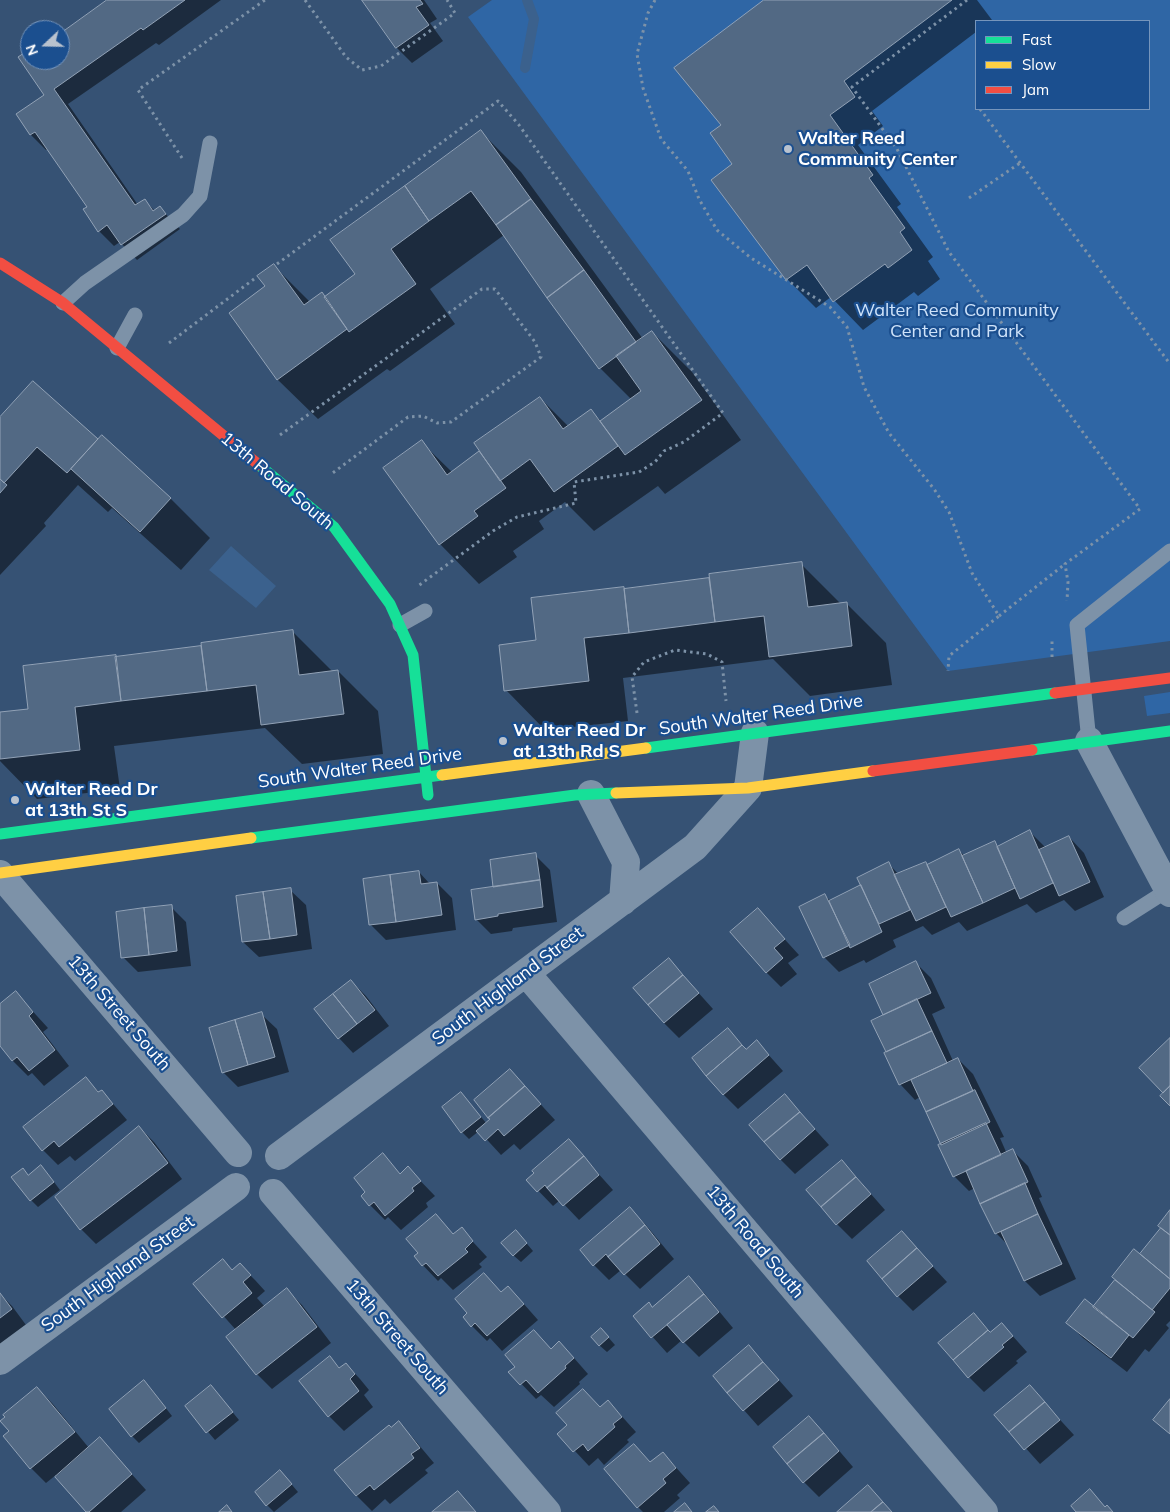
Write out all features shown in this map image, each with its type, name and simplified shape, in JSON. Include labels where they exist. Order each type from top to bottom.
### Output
[{"type":"main road","name":"13th Road South","points":[[0,263],[63,303],[334,526],[390,604],[413,655],[430,813]]},
{"type":"main road","name":"South Walter Reed Drive","points":[[0,834],[1170,678]]},
{"type":"main road","points":[[0,874],[430,813],[591,794],[748,788],[1170,731]]},
{"type":"street","points":[[748,788],[755,733]]},
{"type":"street","points":[[1089,741],[1169,892]]},
{"type":"street","name":"South Highland Street","points":[[279,1156],[695,846],[748,788]]},
{"type":"street","points":[[591,794],[626,862],[623,901]]},
{"type":"street","name":"13th Street South","points":[[0,874],[238,1153]]},
{"type":"street","name":"13th Road South","points":[[526,973],[984,1512]]},
{"type":"street","points":[[260,1144],[267,1146],[279,1156],[284,1171],[279,1187],[273,1193],[256,1198],[248,1196],[236,1187],[231,1168],[233,1160],[238,1153],[252,1145],[260,1144]]},
{"type":"street","name":"South Highland Street","points":[[0,1361],[236,1187]]},
{"type":"street","name":"13th Street South","points":[[273,1193],[547,1512]]},
{"type":"lane","points":[[63,303],[86,282],[183,215],[200,196],[210,143]]},
{"type":"lane","points":[[118,348],[135,316]]},
{"type":"lane","points":[[1089,741],[1077,625],[1170,551]]},
{"type":"lane","points":[[400,625],[425,611]]},
{"type":"lane","points":[[1124,918],[1169,892]]},
{"type":"path","points":[[201,188],[138,90],[265,0]]},
{"type":"path","points":[[305,0],[346,57],[362,70],[381,66],[456,13],[447,0]]},
{"type":"path","points":[[655,0],[648,13],[637,54],[643,88],[661,139],[688,171],[700,199],[717,230],[751,258],[830,307],[847,327],[864,387],[889,433],[934,489],[949,512],[972,573],[999,616]]},
{"type":"path","points":[[948,671],[949,656],[1065,564],[1140,509],[949,252],[897,149],[852,87],[967,0]]},
{"type":"path","points":[[277,264],[498,101],[519,125],[723,413],[684,442],[664,451],[656,462],[639,472],[574,482],[576,503],[517,517],[493,531],[418,586]]},
{"type":"path","points":[[981,110],[1170,364]]},
{"type":"path","points":[[969,198],[1020,163]]},
{"type":"path","points":[[168,343],[254,279]]},
{"type":"path","points":[[280,435],[482,289],[495,288],[535,342],[541,357],[452,422],[437,423],[423,416],[408,417],[330,475]]},
{"type":"path","points":[[1065,564],[1068,582],[1067,604]]},
{"type":"path","points":[[1052,658],[1053,632]]},
{"type":"path","points":[[637,713],[632,677],[644,662],[675,650],[707,654],[722,662],[726,701]]},
{"type":"green space","name":"Walter Reed Community Center and Park","points":[[492,0],[1170,0],[1170,641],[948,671],[468,17]]},
{"type":"green space","points":[[1170,692],[1170,713],[1147,716],[1144,696]]},
{"type":"shaded area","points":[[231,546],[276,586],[256,608],[209,570]]},
{"type":"building","points":[[107,0],[185,0],[143,30],[141,28],[54,89],[135,205],[145,199],[153,211],[160,206],[166,214],[121,245],[107,225],[98,232],[83,209],[87,207],[35,132],[30,135],[16,114],[44,95],[27,70],[70,70],[70,27]]},
{"type":"building","points":[[362,0],[420,0],[423,4],[416,7],[429,25],[396,48]]},
{"type":"building","name":"Walter Reed Community Center","points":[[764,0],[952,0],[844,81],[855,97],[830,115],[873,175],[869,178],[905,228],[900,232],[912,250],[888,268],[885,264],[833,302],[807,265],[786,280],[711,180],[732,164],[710,133],[721,125],[674,68]]},
{"type":"building","points":[[481,130],[531,199],[496,225],[471,191],[429,221],[405,186]]},
{"type":"building","points":[[405,186],[429,221],[391,249],[416,284],[349,332],[324,297],[355,274],[330,240]]},
{"type":"building","points":[[531,199],[584,270],[547,298],[496,225]]},
{"type":"building","points":[[274,264],[304,305],[322,292],[347,329],[277,380],[229,313],[265,286],[257,276]]},
{"type":"building","points":[[584,270],[636,342],[599,369],[547,298]]},
{"type":"building","points":[[652,331],[702,400],[625,455],[600,421],[641,391],[616,356]]},
{"type":"building","points":[[33,381],[98,439],[67,473],[37,447],[4,483],[0,479],[0,417]]},
{"type":"building","points":[[540,397],[563,429],[591,409],[618,446],[554,492],[530,459],[500,481],[474,443]]},
{"type":"building","points":[[102,435],[171,498],[140,532],[71,469]]},
{"type":"building","points":[[422,440],[447,475],[479,451],[506,488],[474,511],[478,516],[439,545],[383,468]]},
{"type":"building","points":[[0,479],[7,485],[0,493]]},
{"type":"building","points":[[802,562],[808,607],[847,602],[852,646],[769,657],[764,616],[715,622],[709,574]]},
{"type":"building","points":[[709,578],[715,622],[629,633],[624,589]]},
{"type":"building","points":[[624,587],[629,633],[584,638],[589,681],[504,691],[499,645],[536,640],[531,598]]},
{"type":"building","points":[[293,630],[299,675],[338,670],[344,714],[261,725],[256,685],[207,691],[201,643]]},
{"type":"building","points":[[201,646],[207,691],[121,701],[115,657]]},
{"type":"building","points":[[116,655],[121,701],[75,707],[80,750],[0,759],[0,712],[28,709],[23,666]]},
{"type":"building","points":[[1030,830],[1053,883],[1020,899],[997,847]]},
{"type":"building","points":[[1069,836],[1090,882],[1059,896],[1039,850]]},
{"type":"building","points":[[995,841],[1015,888],[983,903],[962,856]]},
{"type":"building","points":[[959,849],[983,903],[951,917],[927,865]]},
{"type":"building","points":[[536,853],[540,880],[493,887],[490,860]]},
{"type":"building","points":[[889,862],[910,910],[879,924],[857,878]]},
{"type":"building","points":[[926,862],[946,907],[916,921],[894,875]]},
{"type":"building","points":[[419,871],[421,884],[437,882],[442,915],[396,922],[390,875]]},
{"type":"building","points":[[390,875],[396,922],[369,925],[363,879]]},
{"type":"building","points":[[540,880],[543,907],[498,914],[498,916],[475,920],[471,890]]},
{"type":"building","points":[[861,885],[882,932],[850,948],[829,901]]},
{"type":"building","points":[[291,888],[297,935],[270,939],[263,892]]},
{"type":"building","points":[[263,892],[270,939],[242,942],[236,896]]},
{"type":"building","points":[[825,894],[850,945],[823,958],[799,907]]},
{"type":"building","points":[[172,905],[177,951],[149,955],[144,908]]},
{"type":"building","points":[[144,908],[149,955],[121,958],[116,912]]},
{"type":"building","points":[[758,908],[785,939],[774,948],[783,958],[766,973],[730,932]]},
{"type":"building","points":[[669,958],[683,975],[648,1005],[633,988]]},
{"type":"building","points":[[916,961],[931,993],[883,1015],[869,984]]},
{"type":"building","points":[[683,975],[699,993],[664,1023],[648,1005]]},
{"type":"building","points":[[351,980],[375,1010],[357,1024],[333,994]]},
{"type":"building","points":[[16,991],[33,1012],[29,1016],[55,1050],[29,1071],[17,1057],[12,1061],[0,1046],[0,1004]]},
{"type":"building","points":[[333,994],[357,1024],[338,1039],[314,1009]]},
{"type":"building","points":[[917,999],[932,1031],[886,1052],[871,1021]]},
{"type":"building","points":[[262,1012],[275,1057],[248,1065],[235,1020]]},
{"type":"building","points":[[235,1020],[248,1065],[222,1073],[209,1028]]},
{"type":"building","points":[[728,1028],[742,1045],[706,1076],[692,1058]]},
{"type":"building","points":[[932,1031],[947,1063],[899,1085],[884,1053]]},
{"type":"building","points":[[1170,1038],[1170,1086],[1163,1093],[1139,1068]]},
{"type":"building","points":[[757,1040],[769,1055],[723,1095],[706,1076],[742,1045],[746,1049]]},
{"type":"building","points":[[958,1058],[973,1091],[926,1112],[911,1080]]},
{"type":"building","points":[[510,1069],[525,1086],[488,1118],[474,1100]]},
{"type":"building","points":[[86,1077],[98,1092],[102,1090],[113,1104],[59,1147],[54,1141],[42,1151],[23,1127]]},
{"type":"building","points":[[525,1086],[541,1104],[504,1136],[498,1129],[485,1141],[476,1131]]},
{"type":"building","points":[[1170,1086],[1170,1106],[1160,1096]]},
{"type":"building","points":[[975,1090],[990,1122],[941,1145],[926,1112]]},
{"type":"building","points":[[461,1092],[481,1117],[461,1133],[442,1107]]},
{"type":"building","points":[[785,1094],[800,1112],[764,1142],[749,1125]]},
{"type":"building","points":[[800,1112],[815,1129],[780,1160],[764,1142]]},
{"type":"building","points":[[986,1123],[1001,1155],[953,1177],[938,1145]]},
{"type":"building","points":[[139,1126],[168,1163],[80,1230],[55,1197]]},
{"type":"building","points":[[569,1139],[584,1156],[547,1188],[545,1185],[537,1192],[526,1180],[534,1173],[532,1171]]},
{"type":"building","points":[[1013,1149],[1028,1182],[980,1204],[966,1171]]},
{"type":"building","points":[[383,1153],[400,1174],[408,1166],[421,1181],[412,1188],[414,1191],[385,1216],[374,1202],[369,1206],[361,1196],[365,1192],[354,1178]]},
{"type":"building","points":[[584,1156],[599,1175],[563,1206],[547,1188]]},
{"type":"building","points":[[842,1160],[856,1177],[821,1207],[806,1190]]},
{"type":"building","points":[[41,1165],[54,1182],[30,1201],[11,1177],[23,1168],[28,1175]]},
{"type":"building","points":[[856,1177],[871,1194],[836,1225],[821,1207]]},
{"type":"building","points":[[1025,1183],[1038,1214],[995,1234],[980,1204]]},
{"type":"building","points":[[630,1207],[645,1225],[608,1257],[606,1254],[593,1266],[580,1250]]},
{"type":"building","points":[[1170,1210],[1170,1235],[1158,1226]]},
{"type":"building","points":[[436,1214],[453,1234],[462,1227],[473,1241],[465,1249],[468,1252],[438,1276],[426,1263],[422,1266],[414,1256],[418,1253],[406,1239]]},
{"type":"building","points":[[1038,1214],[1062,1264],[1024,1281],[1001,1232]]},
{"type":"building","points":[[645,1225],[660,1244],[624,1275],[608,1257]]},
{"type":"building","points":[[1161,1228],[1170,1235],[1170,1279],[1140,1254]]},
{"type":"building","points":[[516,1230],[527,1243],[513,1256],[501,1243]]},
{"type":"building","points":[[902,1231],[917,1248],[882,1279],[867,1261]]},
{"type":"building","points":[[917,1248],[933,1266],[897,1297],[882,1279]]},
{"type":"building","points":[[1134,1249],[1170,1279],[1170,1288],[1152,1310],[1112,1277]]},
{"type":"building","points":[[223,1259],[232,1270],[240,1263],[251,1275],[243,1282],[252,1293],[222,1318],[193,1284]]},
{"type":"building","points":[[484,1273],[501,1292],[508,1286],[524,1304],[487,1336],[475,1323],[471,1327],[463,1317],[467,1313],[455,1299]]},
{"type":"building","points":[[689,1276],[704,1294],[651,1338],[633,1316],[649,1302],[652,1307]]},
{"type":"building","points":[[1115,1280],[1155,1312],[1133,1338],[1093,1307]]},
{"type":"building","points":[[287,1288],[317,1327],[256,1375],[226,1337]]},
{"type":"building","points":[[0,1293],[12,1309],[0,1318]]},
{"type":"building","points":[[704,1294],[719,1312],[683,1343],[667,1325]]},
{"type":"building","points":[[1085,1299],[1129,1335],[1111,1358],[1066,1323]]},
{"type":"building","points":[[974,1313],[988,1330],[953,1360],[938,1343]]},
{"type":"building","points":[[1002,1323],[1013,1336],[1002,1345],[1004,1347],[968,1378],[953,1360],[988,1330],[990,1332]]},
{"type":"building","points":[[601,1328],[609,1337],[599,1346],[591,1337]]},
{"type":"building","points":[[534,1330],[551,1349],[559,1341],[574,1358],[565,1366],[566,1368],[538,1393],[526,1380],[520,1385],[508,1372],[515,1367],[505,1355]]},
{"type":"building","points":[[749,1345],[763,1362],[727,1393],[713,1376]]},
{"type":"building","points":[[330,1356],[339,1368],[346,1363],[355,1374],[350,1379],[359,1391],[328,1417],[299,1381]]},
{"type":"building","points":[[763,1362],[779,1380],[743,1411],[727,1393]]},
{"type":"building","points":[[144,1380],[166,1408],[131,1437],[109,1409]]},
{"type":"building","points":[[211,1385],[233,1412],[206,1433],[185,1406]]},
{"type":"building","points":[[1030,1385],[1045,1402],[1009,1432],[994,1415]]},
{"type":"building","points":[[37,1387],[75,1432],[30,1469],[3,1436],[9,1431],[0,1421],[5,1417],[3,1415]]},
{"type":"building","points":[[583,1389],[600,1407],[608,1400],[622,1417],[613,1424],[615,1427],[588,1451],[583,1444],[573,1452],[557,1434],[567,1425],[556,1413]]},
{"type":"building","points":[[1170,1399],[1170,1434],[1153,1420]]},
{"type":"building","points":[[1045,1402],[1060,1420],[1024,1450],[1009,1432]]},
{"type":"building","points":[[809,1416],[824,1433],[787,1464],[773,1447]]},
{"type":"building","points":[[399,1421],[420,1448],[411,1454],[414,1458],[374,1490],[370,1485],[356,1496],[334,1470],[389,1425],[391,1427]]},
{"type":"building","points":[[824,1433],[839,1451],[803,1483],[787,1464]]},
{"type":"building","points":[[100,1437],[132,1474],[89,1512],[86,1512],[55,1477]]},
{"type":"building","points":[[634,1444],[650,1462],[663,1452],[676,1468],[663,1479],[666,1483],[637,1508],[604,1469]]},
{"type":"building","points":[[280,1470],[292,1484],[266,1506],[255,1492]]},
{"type":"building","points":[[868,1485],[883,1502],[871,1512],[837,1512]]},
{"type":"building","points":[[1090,1489],[1105,1507],[1107,1505],[1113,1512],[1076,1512],[1071,1506]]},
{"type":"building","points":[[458,1491],[476,1512],[432,1512]]},
{"type":"building","points":[[883,1502],[892,1512],[871,1512]]},
{"type":"building","points":[[685,1503],[692,1512],[674,1512]]},
{"type":"building","points":[[227,1505],[232,1512],[219,1512]]},
{"type":"building","points":[[714,1506],[719,1512],[706,1512]]},
{"type":"waterway","points":[[525,68],[534,19],[527,0]]},
{"type":"traffic: fast","points":[[259,465],[334,527],[390,604],[413,655],[428,795]]},
{"type":"traffic: fast","points":[[646,748],[1055,693]]},
{"type":"traffic: fast","points":[[1032,750],[1170,731]]},
{"type":"traffic: fast","points":[[0,834],[442,775]]},
{"type":"traffic: fast","points":[[251,838],[575,795],[616,793]]},
{"type":"traffic: slow","points":[[442,775],[646,748]]},
{"type":"traffic: slow","points":[[616,793],[748,788],[873,771]]},
{"type":"traffic: slow","points":[[0,873],[251,838]]},
{"type":"traffic: jam","points":[[0,263],[63,303],[259,465]]},
{"type":"traffic: jam","points":[[1055,693],[1170,678]]},
{"type":"traffic: jam","points":[[873,771],[1032,750]]},
{"type":"place","name":"Walter Reed Community Center","points":[[788,149]]},
{"type":"place","name":"Walter Reed Dr at 13th Rd S","points":[[503,741]]},
{"type":"place","name":"Walter Reed Dr at 13th St S","points":[[15,800]]}]
